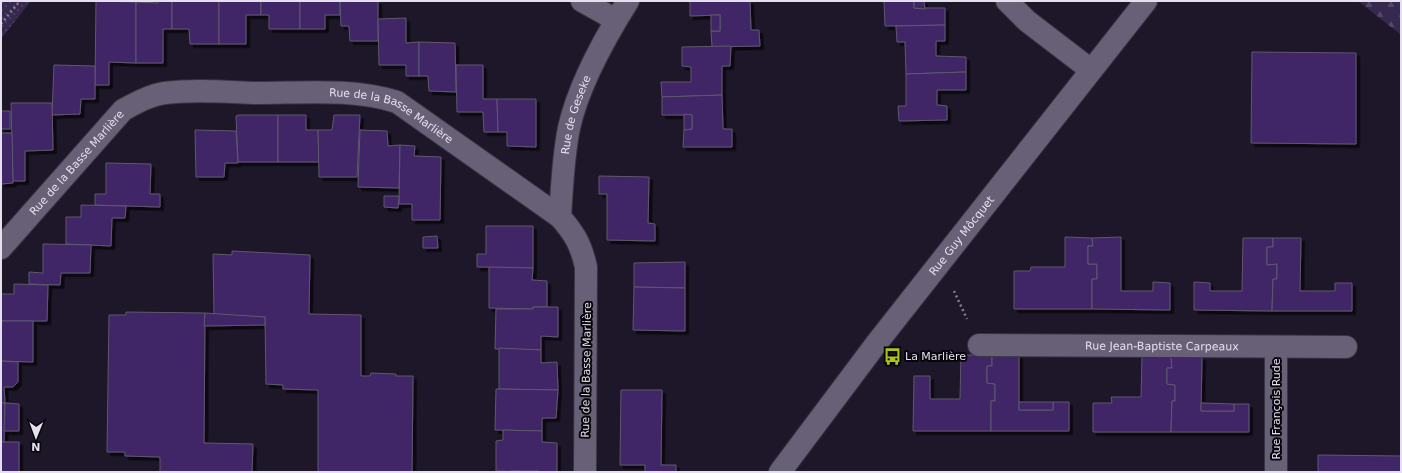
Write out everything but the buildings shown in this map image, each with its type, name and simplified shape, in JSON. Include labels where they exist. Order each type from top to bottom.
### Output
[{"type":"street","points":[[582,1],[616,20]]},
{"type":"street","name":"Rue de Geseke","points":[[560,217],[569,128],[581,92],[616,20],[628,1]]},
{"type":"street","points":[[1007,1],[1027,21],[1091,70]]},
{"type":"street","name":"Rue Guy Môcquet","points":[[780,472],[940,262],[1146,1]]},
{"type":"street","name":"Rue de la Basse Marlière","points":[[1,248],[123,110],[140,101],[164,93],[353,94],[383,98],[397,102],[560,217],[575,234],[582,251],[586,268],[585,472]]},
{"type":"street","name":"Rue Jean-Baptiste Carpeaux","points":[[979,345],[1346,347]]},
{"type":"street","name":"Rue François Rude","points":[[1276,347],[1276,472]]},
{"type":"path","points":[[1,24],[20,1]]},
{"type":"path","points":[[940,262],[979,345]]},
{"type":"green space","points":[[1,1],[31,1],[1,39]]},
{"type":"green space","points":[[1358,1],[1401,1],[1401,35]]},
{"type":"place","name":"La Marlière","points":[[892,356]]}]
